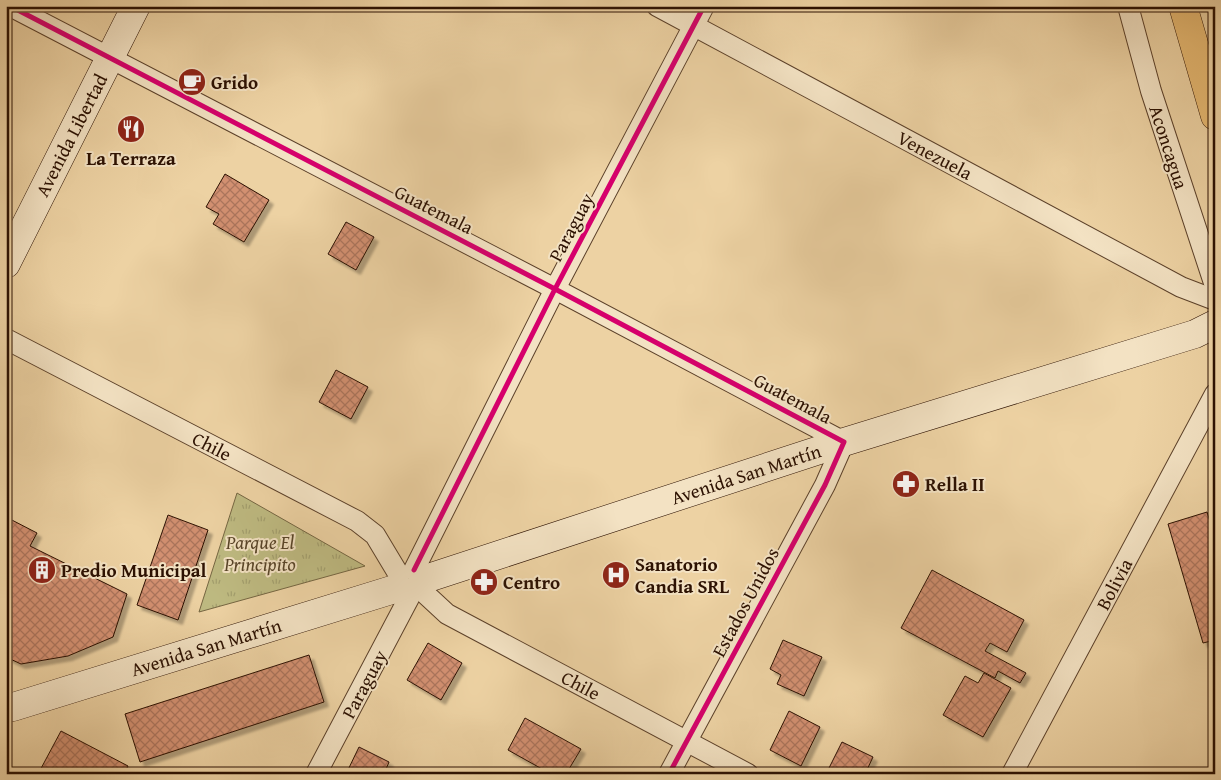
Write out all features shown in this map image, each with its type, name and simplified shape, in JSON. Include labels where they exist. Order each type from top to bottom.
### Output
[{"type":"highway","points":[[1183,6],[1215,116]]},
{"type":"main road","name":"Avenida Libertad","points":[[6,264],[136,6]]},
{"type":"main road","name":"Avenida San Martín","points":[[9,710],[410,583],[844,442],[1195,334],[1215,324]]},
{"type":"street","name":"Guatemala","points":[[10,6],[555,289],[844,442]]},
{"type":"street","name":"Venezuela","points":[[656,6],[1181,288],[1215,300]]},
{"type":"street","name":"Paraguay","points":[[316,774],[555,289],[704,6]]},
{"type":"street","name":"Aconcagua","points":[[1128,6],[1151,91],[1215,286]]},
{"type":"street","name":"Chile","points":[[6,339],[358,521],[375,535],[410,583],[447,614],[748,774]]},
{"type":"street","name":"Bolivia","points":[[1012,774],[1215,394]]},
{"type":"street","name":"Estados Unidos","points":[[669,774],[825,485],[844,442]]},
{"type":"green space","name":"Parque El Principito","points":[[237,493],[365,566],[199,612]]},
{"type":"building","points":[[225,174],[269,200],[244,242],[213,224],[219,214],[206,207]]},
{"type":"building","points":[[346,222],[374,237],[356,270],[328,254]]},
{"type":"building","points":[[336,370],[368,387],[351,419],[319,402]]},
{"type":"building","points":[[1207,512],[1215,538],[1215,640],[1203,643],[1168,524]]},
{"type":"building","points":[[168,515],[208,530],[178,620],[137,605]]},
{"type":"building","name":"Predio Municipal","points":[[6,517],[37,533],[30,546],[127,594],[113,637],[68,656],[21,664],[6,657]]},
{"type":"building","points":[[932,570],[1024,620],[1007,652],[990,643],[985,651],[1026,673],[1020,683],[998,671],[995,678],[901,628]]},
{"type":"building","points":[[783,640],[822,657],[804,696],[777,684],[781,675],[770,669]]},
{"type":"building","points":[[428,643],[462,663],[441,700],[407,680]]},
{"type":"building","points":[[309,655],[324,702],[140,762],[125,714]]},
{"type":"building","points":[[984,673],[1011,688],[983,737],[943,715],[965,676],[978,683]]},
{"type":"building","points":[[789,711],[820,727],[801,766],[770,750]]},
{"type":"building","points":[[525,718],[581,749],[566,774],[551,774],[508,750]]},
{"type":"building","points":[[61,731],[128,766],[124,774],[38,774]]},
{"type":"building","points":[[842,742],[873,757],[865,774],[826,774]]},
{"type":"building","points":[[359,747],[389,762],[384,774],[346,774]]},
{"type":"cycle path","points":[[10,6],[555,289],[844,442],[825,485],[669,774]]},
{"type":"cycle path","points":[[414,570],[555,289],[704,6]]},
{"type":"place","name":"Grido","points":[[192,82]]},
{"type":"place","name":"La Terraza","points":[[131,129]]},
{"type":"place","name":"Rella II","points":[[906,484]]},
{"type":"place","name":"Predio Municipal","points":[[42,570]]},
{"type":"place","name":"Sanatorio Candia SRL","points":[[616,575]]},
{"type":"place","name":"Centro","points":[[484,582]]}]
